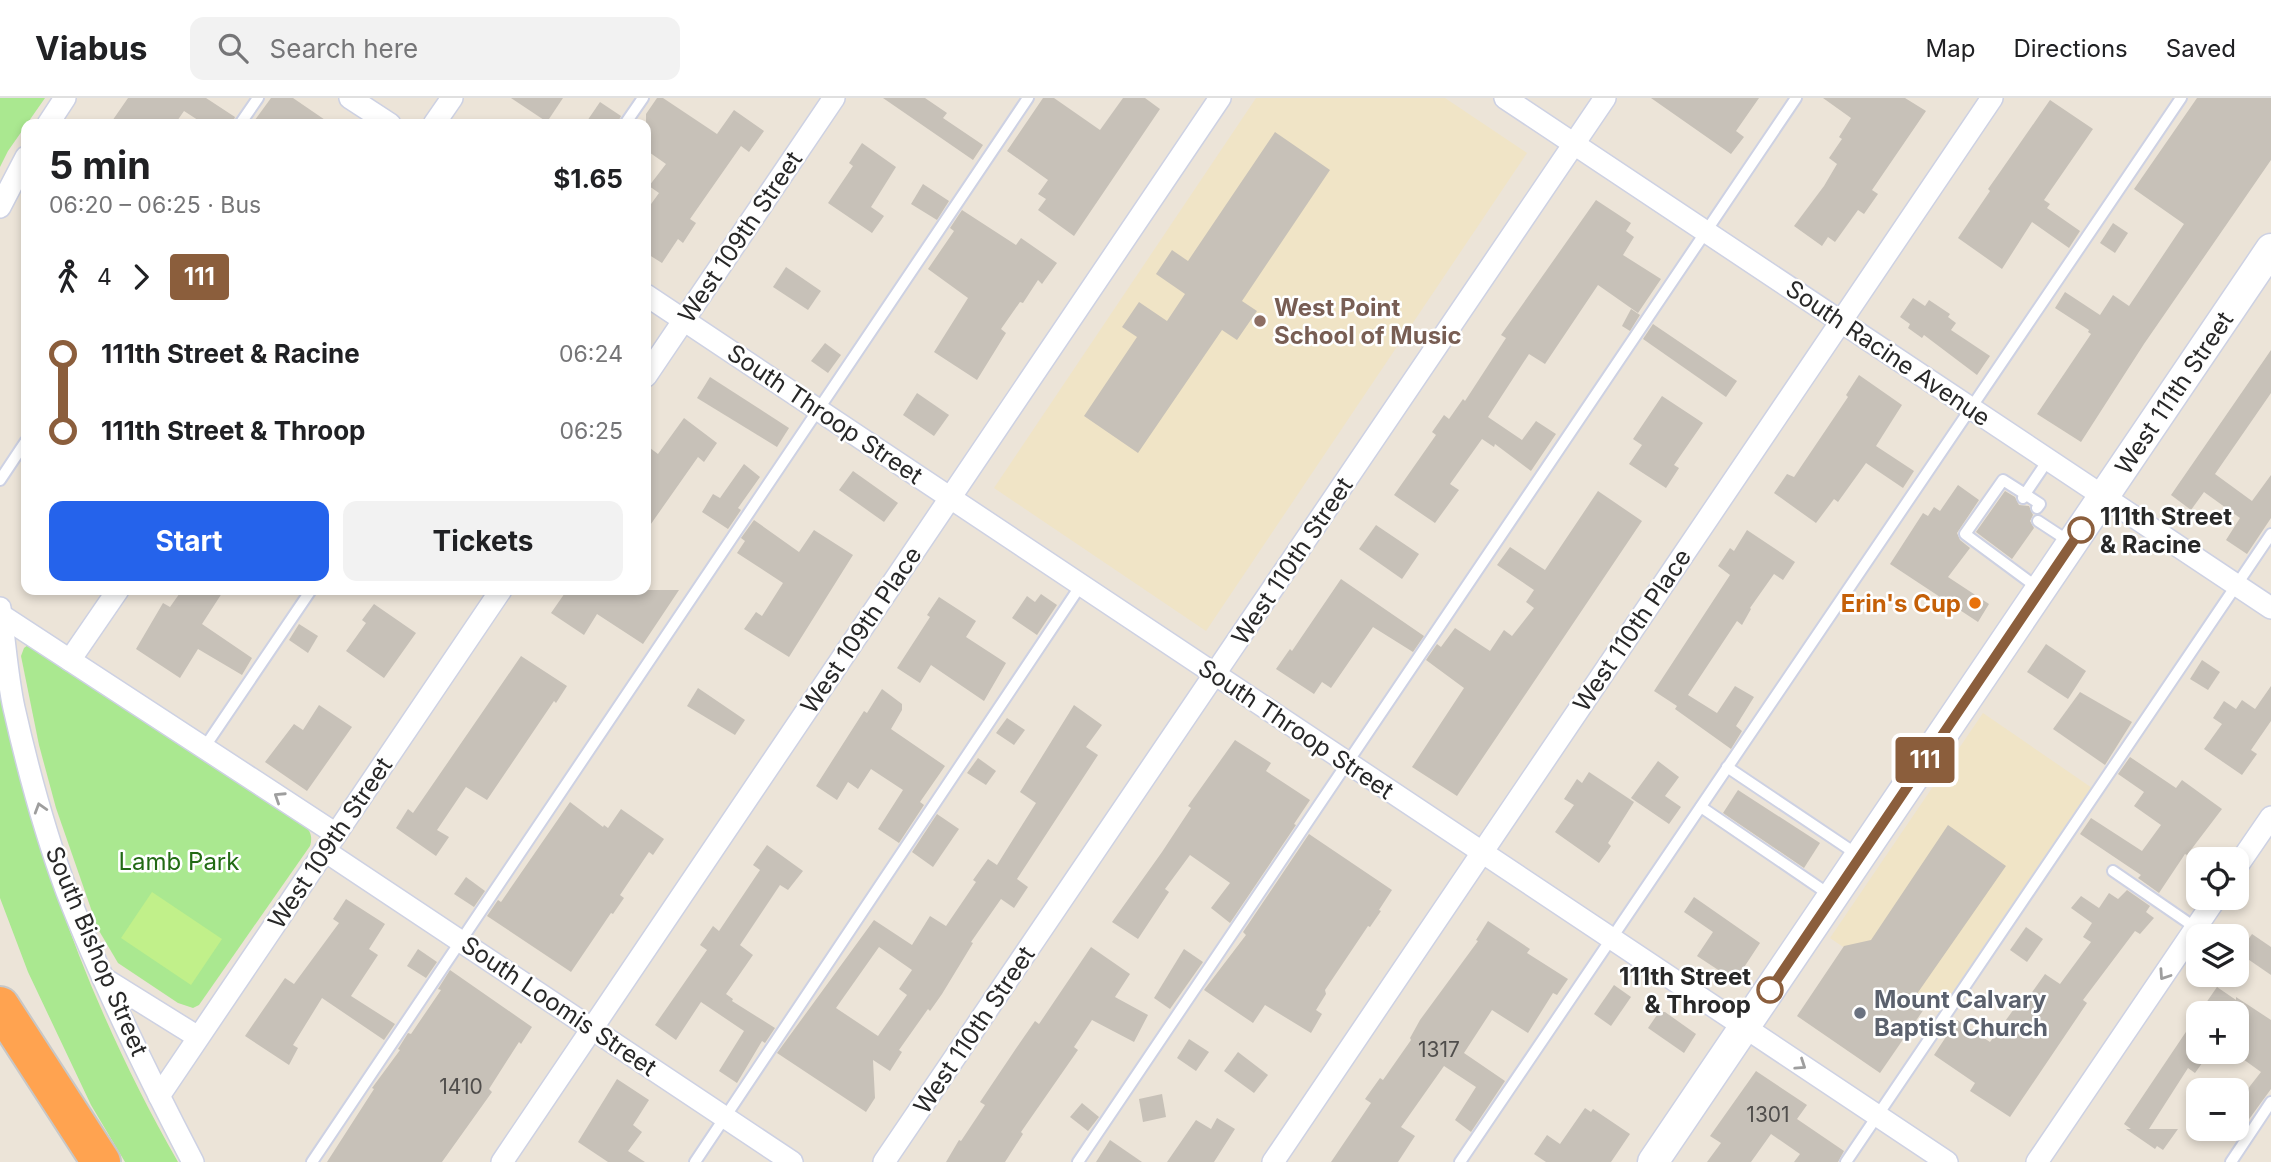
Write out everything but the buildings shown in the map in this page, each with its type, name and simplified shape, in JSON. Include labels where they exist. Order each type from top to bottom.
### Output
[{"type":"highway","points":[[0,1008],[40,1098],[74,1162]]},
{"type":"highway","points":[[0,1008],[101,1162]]},
{"type":"main road","name":"West 111th Street","points":[[1653,1162],[2271,249]]},
{"type":"street","points":[[51,119],[65,98]]},
{"type":"street","points":[[350,98],[382,119]]},
{"type":"street","points":[[437,119],[452,98]]},
{"type":"street","name":"West 109th Street","points":[[651,369],[834,98]]},
{"type":"street","name":"West 109th Place","points":[[502,1162],[1220,98]]},
{"type":"street","name":"South Racine Avenue","points":[[1505,98],[2271,608]]},
{"type":"street","name":"West 110th Street","points":[[884,1162],[1605,98]]},
{"type":"street","name":"West 110th Place","points":[[1273,1162],[1992,98]]},
{"type":"street","points":[[0,207],[21,167]]},
{"type":"street","name":"South Throop Street","points":[[651,298],[1947,1162]]},
{"type":"street","points":[[70,660],[114,595]]},
{"type":"street","name":"West 109th Street","points":[[159,1096],[498,595]]},
{"type":"street","name":"South Loomis Street","points":[[1,612],[204,748],[461,941],[792,1162]]},
{"type":"street","name":"South Bishop Street","points":[[1,612],[13,705],[38,803],[66,891],[103,978],[193,1162]]},
{"type":"street","points":[[2249,849],[2271,817]]},
{"type":"street","points":[[2037,1162],[2186,944]]},
{"type":"street","points":[[103,978],[198,1037]]},
{"type":"lane","points":[[243,119],[258,98]]},
{"type":"lane","points":[[628,119],[643,98]]},
{"type":"lane","points":[[312,1162],[1028,98]]},
{"type":"lane","points":[[1078,1162],[1796,98]]},
{"type":"lane","points":[[1460,1162],[2181,98]]},
{"type":"lane","points":[[0,480],[21,448]]},
{"type":"lane","points":[[2024,496],[2048,460]]},
{"type":"lane","points":[[2037,508],[2040,504],[2003,480],[1965,534],[2003,558],[2040,590]]},
{"type":"lane","points":[[2038,521],[2072,544]]},
{"type":"lane","points":[[1846,1162],[2271,534]]},
{"type":"lane","points":[[695,1162],[1081,585]]},
{"type":"lane","points":[[204,748],[308,595]]},
{"type":"lane","points":[[1727,767],[1860,857]]},
{"type":"lane","points":[[1701,807],[1833,897]]},
{"type":"lane","points":[[2113,871],[2189,924]]},
{"type":"lane","points":[[2231,1162],[2271,1102]]},
{"type":"shaded area","name":"West Point School of Music","points":[[1256,98],[1445,98],[1527,153],[1206,631],[994,488]]},
{"type":"shaded area","points":[[1983,713],[2095,790],[1943,1015],[1830,938]]},
{"type":"green space","points":[[0,98],[45,98],[30,119],[21,119],[21,132],[0,167]]},
{"type":"green space","name":"Lamb Park","points":[[28,645],[304,824],[309,831],[310,846],[199,1005],[193,1008],[178,1003],[118,963],[98,929],[56,808],[39,745],[21,656]]},
{"type":"green space","points":[[0,688],[31,812],[70,932],[119,1049],[178,1162],[125,1162],[91,1105],[28,972],[0,898]]},
{"type":"green space","points":[[152,892],[222,939],[191,985],[121,938]]},
{"type":"bus line","name":"111","points":[[1770,990],[2081,530]]},
{"type":"place","name":"West Point School of Music","points":[[1260,321]]},
{"type":"place","name":"111th Street & Racine","points":[[2081,530]]},
{"type":"place","name":"Erin's Cup","points":[[1975,603]]},
{"type":"place","name":"111th Street & Throop","points":[[1770,990]]},
{"type":"place","name":"Mount Calvary Baptist Church","points":[[1860,1013]]}]
